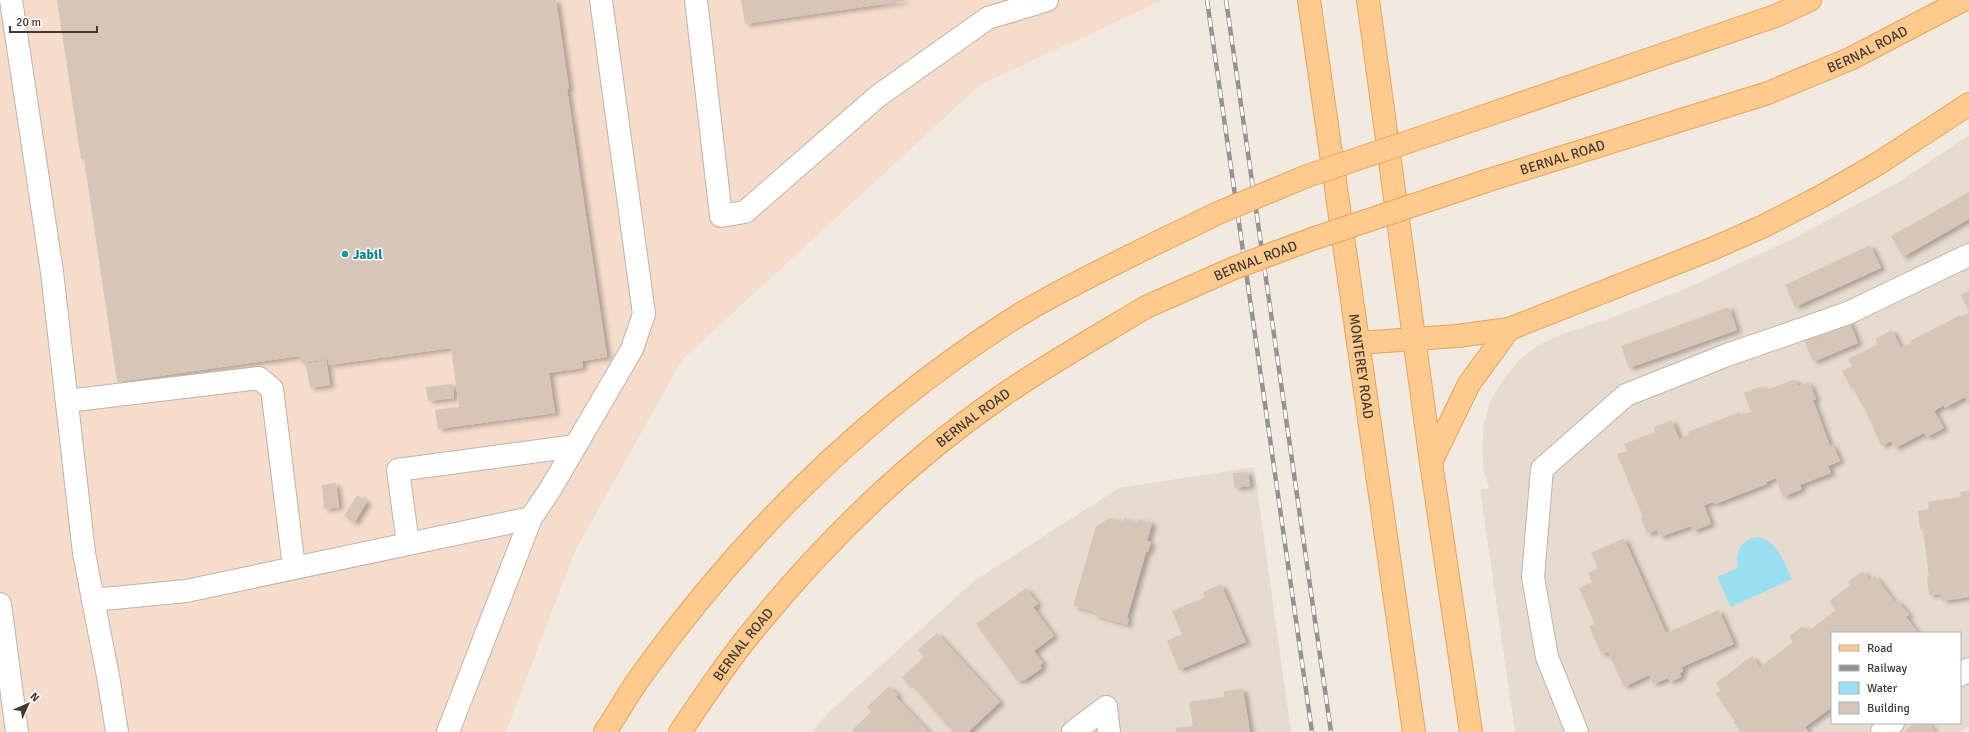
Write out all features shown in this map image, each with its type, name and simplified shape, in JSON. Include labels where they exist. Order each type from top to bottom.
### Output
[{"type":"main road","name":"MONTEREY ROAD","points":[[1309,0],[1414,732]]},
{"type":"main road","points":[[1368,0],[1431,462],[1471,732]]},
{"type":"main road","points":[[605,732],[640,678],[713,584],[753,537],[798,490],[840,451],[888,410],[947,365],[1020,315],[1138,252],[1218,213],[1307,176],[1476,120],[1778,15],[1810,0]]},
{"type":"main road","name":"BERNAL ROAD","points":[[680,732],[713,682],[754,629],[809,565],[859,514],[911,467],[1001,396],[1055,361],[1146,307],[1216,275],[1305,241],[1486,181],[1768,93],[1850,59],[1963,0]]},
{"type":"main road","points":[[1358,343],[1509,330],[1714,248],[1764,226],[1822,196],[1879,163],[1969,104]]},
{"type":"main road","points":[[1431,462],[1469,384],[1509,330]]},
{"type":"street","points":[[11,0],[52,272],[84,553],[108,676],[117,732]]},
{"type":"street","points":[[448,732],[531,518],[632,349],[644,314],[601,0]]},
{"type":"street","points":[[696,0],[721,216],[745,212],[878,96],[988,18],[1047,0]]},
{"type":"street","points":[[1577,732],[1547,657],[1533,577],[1542,469],[1626,395],[1727,355],[1848,313],[1969,255]]},
{"type":"street","points":[[67,401],[259,378],[272,389],[294,567]]},
{"type":"street","points":[[408,544],[398,470],[575,446]]},
{"type":"street","points":[[92,600],[186,591],[531,518]]},
{"type":"street","points":[[0,604],[7,701],[18,732]]},
{"type":"street","points":[[1073,732],[1106,707],[1109,732]]},
{"type":"street","points":[[1882,732],[1892,724]]},
{"type":"shaded area","points":[[0,0],[1163,0],[980,85],[682,360],[575,551],[506,732],[0,732]]},
{"type":"shaded area","points":[[1969,135],[1969,726],[1961,732],[1515,732],[1480,489],[1489,488],[1484,471],[1482,449],[1484,425],[1490,402],[1503,380],[1518,361],[1537,346],[1557,336],[1614,317],[1687,288],[1794,238],[1897,183]]},
{"type":"shaded area","points":[[1254,467],[1291,732],[812,732],[828,713],[974,581],[1119,488]]},
{"type":"water","points":[[1757,537],[1770,542],[1775,547],[1783,559],[1792,579],[1731,607],[1717,577],[1738,568],[1737,556],[1740,547],[1751,538]]},
{"type":"building","name":"Jabil","points":[[57,0],[556,0],[569,89],[567,89],[607,357],[582,361],[583,368],[549,373],[555,413],[438,429],[435,410],[459,407],[451,348],[329,365],[328,359],[301,363],[300,356],[117,382],[84,159],[81,159]]},
{"type":"building","points":[[741,0],[905,0],[905,1],[745,24]]},
{"type":"building","points":[[1969,192],[1969,219],[1903,257],[1891,236]]},
{"type":"building","points":[[1870,245],[1881,268],[1795,307],[1785,285]]},
{"type":"building","points":[[1969,290],[1969,311],[1961,295]]},
{"type":"building","points":[[1729,307],[1737,330],[1629,368],[1621,346]]},
{"type":"building","points":[[1969,313],[1969,404],[1965,397],[1945,408],[1944,405],[1934,411],[1944,428],[1927,437],[1924,433],[1895,448],[1891,441],[1882,446],[1853,387],[1851,388],[1842,371],[1852,366],[1848,359],[1878,344],[1875,339],[1892,330],[1901,348],[1911,343],[1910,341],[1960,315],[1960,317]]},
{"type":"building","points":[[1849,321],[1858,343],[1813,362],[1804,340]]},
{"type":"building","points":[[326,360],[330,385],[310,388],[306,364]]},
{"type":"building","points":[[1795,379],[1798,386],[1809,382],[1816,399],[1813,400],[1830,446],[1833,445],[1840,461],[1828,466],[1831,473],[1800,485],[1802,489],[1783,497],[1776,478],[1766,482],[1767,484],[1715,504],[1714,502],[1704,505],[1711,524],[1693,531],[1691,526],[1660,537],[1657,530],[1647,534],[1641,517],[1643,517],[1617,454],[1627,451],[1624,444],[1655,432],[1654,427],[1672,420],[1679,439],[1689,435],[1688,432],[1740,412],[1741,415],[1751,412],[1744,393],[1762,386],[1764,391]]},
{"type":"building","points":[[453,384],[454,398],[428,401],[426,387]]},
{"type":"building","points":[[1248,472],[1250,486],[1234,488],[1233,473]]},
{"type":"building","points":[[336,483],[339,507],[324,509],[322,485]]},
{"type":"building","points":[[1969,491],[1969,597],[1942,601],[1941,594],[1929,595],[1927,577],[1929,577],[1923,529],[1920,530],[1918,511],[1929,509],[1928,502],[1961,497],[1960,492]]},
{"type":"building","points":[[357,495],[367,502],[354,523],[344,516]]},
{"type":"building","points":[[1110,518],[1123,522],[1124,518],[1138,522],[1139,519],[1152,523],[1147,541],[1151,542],[1148,552],[1146,552],[1127,618],[1129,619],[1127,625],[1094,615],[1095,612],[1073,606],[1096,526]]},
{"type":"building","points":[[1624,538],[1666,633],[1719,610],[1734,644],[1682,667],[1683,671],[1680,673],[1681,677],[1670,682],[1668,678],[1653,684],[1649,675],[1624,687],[1608,652],[1602,655],[1589,626],[1595,624],[1579,588],[1592,582],[1588,573],[1598,568],[1591,553]]},
{"type":"building","points":[[1863,571],[1870,580],[1875,576],[1895,602],[1897,600],[1909,615],[1906,617],[1917,632],[1831,632],[1831,708],[1805,727],[1809,732],[1741,732],[1716,694],[1721,690],[1716,683],[1752,656],[1760,667],[1793,642],[1789,636],[1803,626],[1807,632],[1836,610],[1829,601],[1850,585],[1848,582]]},
{"type":"building","points":[[1221,584],[1246,642],[1179,670],[1167,641],[1182,634],[1172,611],[1205,597],[1203,592]]},
{"type":"building","points":[[1026,588],[1038,604],[1033,607],[1054,636],[1034,651],[1043,663],[1040,665],[1042,668],[1023,681],[1018,682],[976,624]]},
{"type":"building","points":[[937,633],[1000,702],[968,732],[953,732],[910,683],[908,685],[902,677],[924,657],[918,650]]},
{"type":"building","points":[[889,686],[898,695],[896,697],[929,732],[854,732],[852,730],[871,712],[867,707]]},
{"type":"building","points":[[1243,689],[1250,732],[1176,732],[1176,728],[1193,726],[1189,702],[1224,697],[1224,691]]},
{"type":"building","points":[[1914,724],[1929,724],[1935,732],[1903,732]]},
{"type":"railway","points":[[1207,0],[1312,732]]},
{"type":"railway","points":[[1226,0],[1331,732]]},
{"type":"place","name":"Jabil","points":[[345,254]]}]
